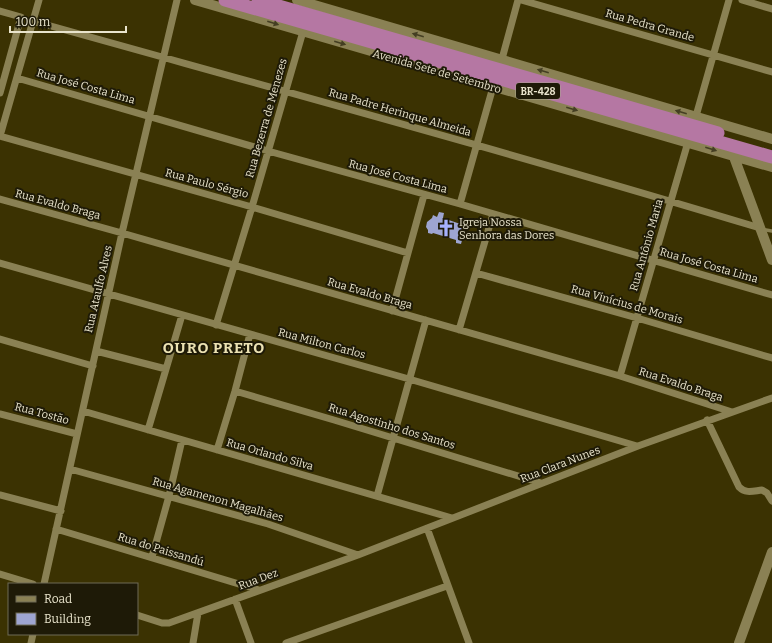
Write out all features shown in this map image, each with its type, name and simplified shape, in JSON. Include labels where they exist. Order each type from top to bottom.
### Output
[{"type":"highway","name":"Avenida Sete de Setembro","points":[[225,0],[240,4],[308,15]]},
{"type":"highway","name":"Avenida Sete de Setembro","points":[[258,0],[771,161]]},
{"type":"highway","points":[[240,4],[250,16]]},
{"type":"main road","name":"Avenida Sete de Setembro","points":[[195,0],[250,16],[308,15],[502,59],[772,138]]},
{"type":"main road","name":"Avenida Sete de Setembro","points":[[297,0],[308,15],[494,87],[734,156],[771,161]]},
{"type":"main road","points":[[734,156],[772,260]]},
{"type":"main road","points":[[740,643],[772,552]]},
{"type":"street","points":[[0,136],[2,122],[17,78],[39,0]]},
{"type":"street","name":"Rua Ataulfo Alves","points":[[44,583],[122,233],[177,0]]},
{"type":"street","points":[[502,59],[518,0]]},
{"type":"street","name":"Rua Pedra Grande","points":[[521,0],[772,72]]},
{"type":"street","points":[[696,116],[729,0]]},
{"type":"street","points":[[742,0],[772,9]]},
{"type":"street","points":[[0,11],[21,17],[0,93]]},
{"type":"street","name":"Rua Bezerra de Menezes","points":[[216,325],[308,15]]},
{"type":"street","name":"Rua Padre Herinque Almeida","points":[[33,21],[285,91],[760,228]]},
{"type":"street","name":"Rua José Costa Lima","points":[[17,78],[268,151],[460,204],[772,295]]},
{"type":"street","points":[[460,204],[494,87]]},
{"type":"street","name":"Rua Paulo Sérgio","points":[[0,136],[252,207],[408,253]]},
{"type":"street","name":"Rua Antônio Maria","points":[[620,376],[688,142]]},
{"type":"street","points":[[392,311],[424,195]]},
{"type":"street","name":"Rua Evaldo Braga","points":[[0,199],[620,376],[732,412]]},
{"type":"street","points":[[459,330],[493,214]]},
{"type":"street","name":"Rua Milton Carlos","points":[[0,263],[409,379],[638,446]]},
{"type":"street","name":"Rua Vinícius de Morais","points":[[476,273],[772,358]]},
{"type":"street","points":[[148,430],[182,315]]},
{"type":"street","points":[[377,496],[426,320]]},
{"type":"street","points":[[217,450],[235,392],[250,334]]},
{"type":"street","points":[[0,339],[93,366]]},
{"type":"street","points":[[96,351],[166,369]]},
{"type":"street","name":"Rua Agostinho dos Santos","points":[[235,392],[541,483]]},
{"type":"street","name":"Rua Clara Nunes","points":[[358,555],[638,446],[707,420],[772,398]]},
{"type":"street","name":"Rua Orlando Silva","points":[[82,411],[452,518]]},
{"type":"street","name":"Rua Tostão","points":[[0,414],[78,434]]},
{"type":"street","points":[[707,420],[739,487],[745,492],[762,490],[768,493],[772,501]]},
{"type":"street","points":[[152,557],[169,496],[182,440]]},
{"type":"street","name":"Rua Agamenon Magalhães","points":[[70,469],[268,524],[358,555]]},
{"type":"street","points":[[0,495],[61,511]]},
{"type":"street","points":[[427,528],[466,642]]},
{"type":"street","name":"Rua do Paissandú","points":[[56,529],[259,590]]},
{"type":"street","name":"Rua Dez","points":[[138,615],[169,624],[358,555]]},
{"type":"street","points":[[0,574],[30,583]]},
{"type":"street","points":[[286,643],[447,586]]},
{"type":"street","points":[[235,599],[251,643]]},
{"type":"street","points":[[193,643],[198,613]]},
{"type":"lane","points":[[760,228],[772,231]]},
{"type":"building","name":"Igreja Nossa Senhora das Dores","points":[[439,212],[444,213],[443,218],[466,226],[461,244],[456,243],[456,240],[433,233],[428,233],[426,227],[427,222],[433,215],[437,217]]},
{"type":"place","name":"Igreja Nossa Senhora das Dores","points":[[446,228]]},
{"type":"district","name":"OURO PRETO","points":[[214,348]]}]
